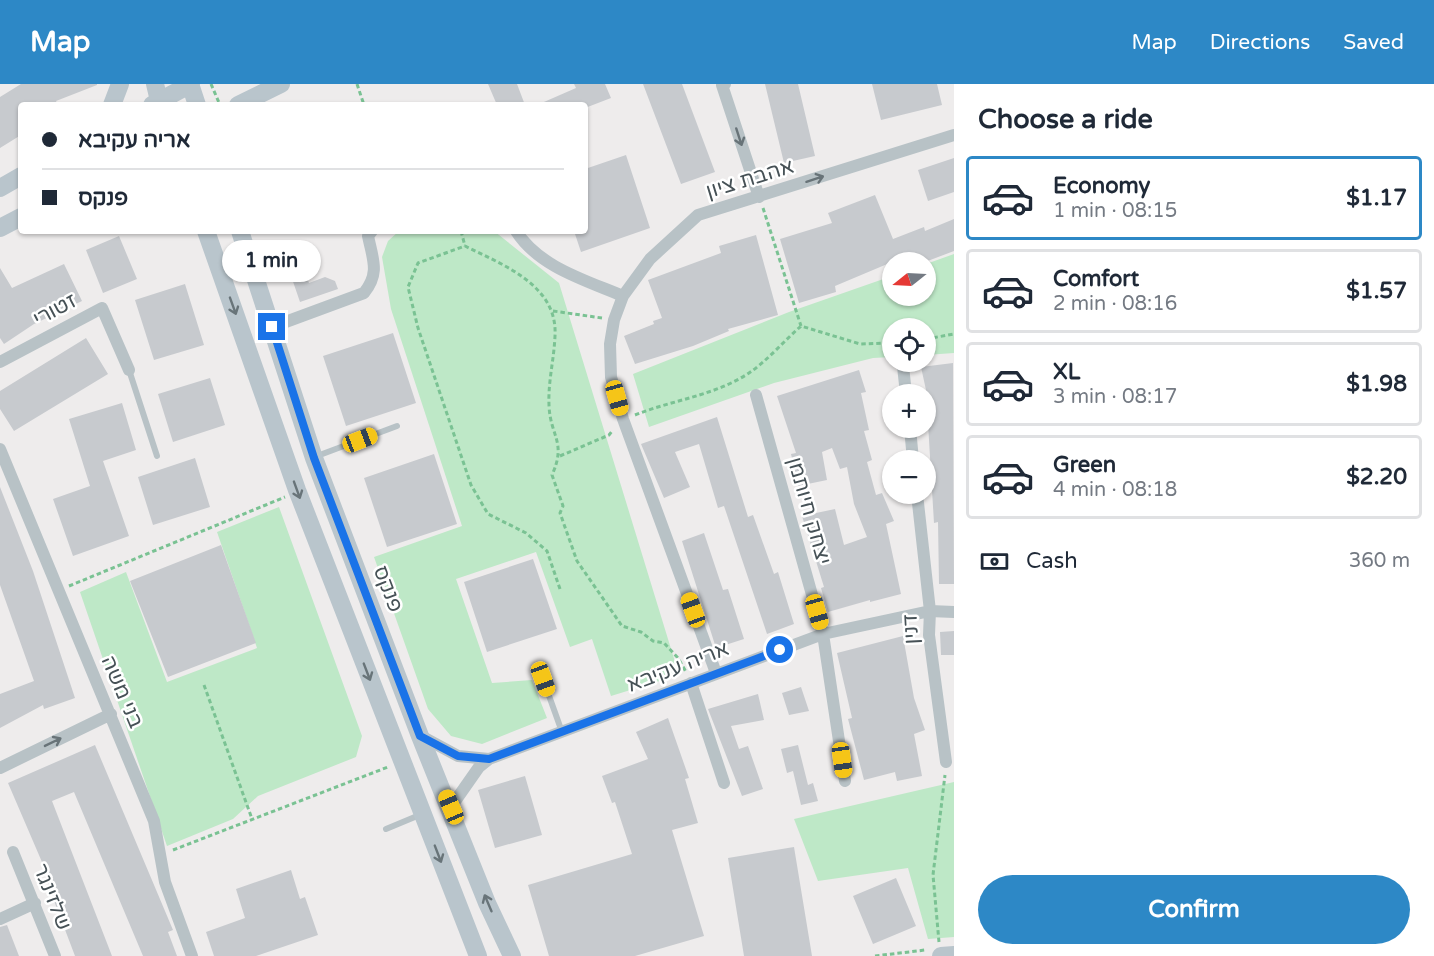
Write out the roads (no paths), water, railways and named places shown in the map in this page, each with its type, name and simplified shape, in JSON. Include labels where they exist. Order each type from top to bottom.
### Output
[{"type":"main road","points":[[113,102],[120,84]]},
{"type":"main road","points":[[156,99],[191,84],[196,102]]},
{"type":"main road","points":[[244,102],[281,84]]},
{"type":"main road","points":[[0,188],[18,178]]},
{"type":"main road","points":[[0,228],[18,219]]},
{"type":"main road","points":[[207,234],[297,490],[478,956]]},
{"type":"main road","name":"פנקס","points":[[241,234],[314,458],[420,736],[512,956]]},
{"type":"street","points":[[725,84],[722,85],[759,197]]},
{"type":"street","name":"אהבת ציון","points":[[716,673],[623,419],[611,377],[610,344],[614,321],[623,296],[650,259],[698,215],[954,135]]},
{"type":"street","points":[[272,327],[364,293],[374,281],[374,260],[368,236],[370,234]]},
{"type":"street","points":[[518,234],[524,243],[548,263],[623,296]]},
{"type":"street","name":"זטורי","points":[[0,362],[102,308],[129,370]]},
{"type":"street","name":"יצחק חיותמן","points":[[756,395],[823,634],[845,781]]},
{"type":"street","name":"בני משה","points":[[0,449],[3,464],[111,714],[154,821],[165,882],[192,956]]},
{"type":"street","name":"דנין","points":[[918,504],[930,611],[929,635],[946,762]]},
{"type":"street","name":"אריה עקיבא","points":[[451,807],[474,773],[489,759],[823,634],[930,611],[954,612]]},
{"type":"street","points":[[691,683],[724,783]]},
{"type":"street","points":[[0,768],[111,714]]},
{"type":"street","name":"אריה עקיבא","points":[[420,736],[458,756],[489,759]]},
{"type":"street","name":"שלזינגר","points":[[13,852],[55,956]]},
{"type":"street","points":[[0,919],[35,903]]},
{"type":"lane","points":[[129,370],[157,456]]},
{"type":"lane","points":[[314,458],[397,426]]},
{"type":"lane","points":[[543,679],[562,732]]},
{"type":"lane","points":[[386,829],[423,814]]}]
